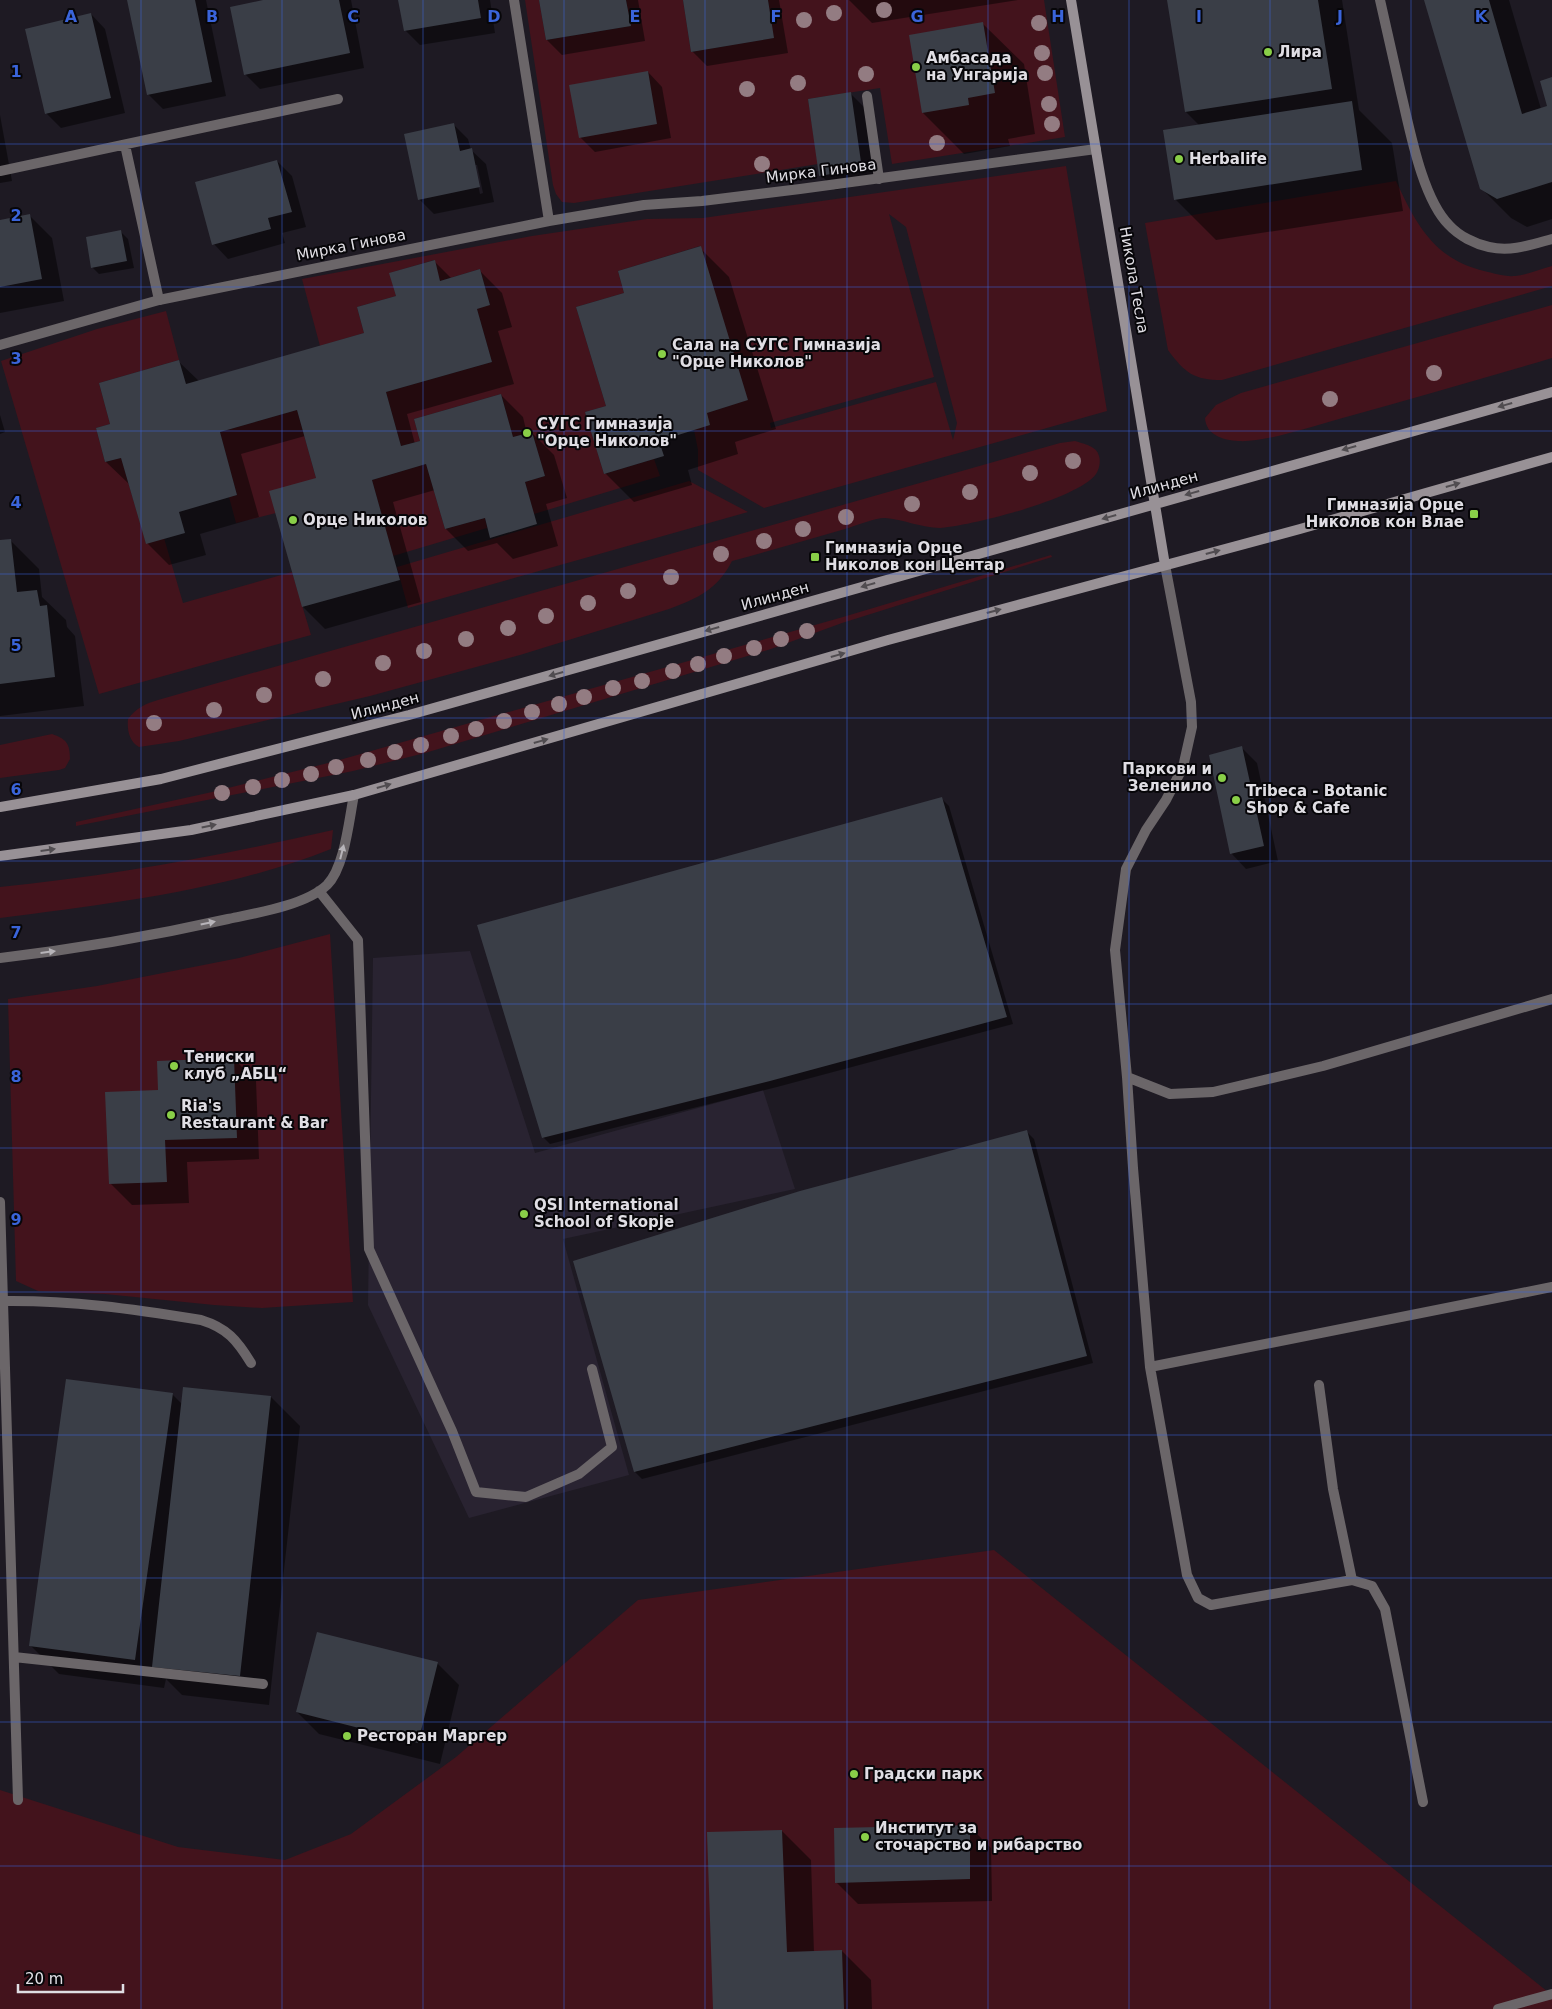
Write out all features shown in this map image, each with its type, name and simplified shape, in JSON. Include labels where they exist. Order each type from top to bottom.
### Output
[{"type":"street","points":[[514,0],[549,220]]},
{"type":"street","name":"Никола Тесла","points":[[1071,0],[1166,565]]},
{"type":"street","points":[[1380,0],[1415,149],[1434,203],[1448,224],[1458,234],[1486,247],[1513,250],[1552,239]]},
{"type":"street","points":[[867,96],[879,179]]},
{"type":"street","points":[[0,171],[338,99]]},
{"type":"street","points":[[125,145],[159,300]]},
{"type":"street","name":"Мирка Гинова","points":[[0,345],[159,300],[549,220],[644,205],[702,201],[1096,149]]},
{"type":"street","name":"Илинден","points":[[0,807],[161,779],[409,716],[1552,392]]},
{"type":"street","points":[[0,856],[191,830],[354,795],[880,642],[1166,565],[1552,457]]},
{"type":"street","points":[[1166,565],[1191,702],[1192,727],[1183,767],[1166,800],[1146,830],[1126,869],[1115,950],[1150,1367],[1187,1575],[1198,1598],[1210,1605],[1352,1580],[1372,1586],[1385,1608],[1423,1802]]},
{"type":"street","points":[[0,958],[78,948],[166,933],[285,905],[319,891],[328,884],[338,870],[354,795]]},
{"type":"street","points":[[319,891],[358,940],[369,1249],[452,1431],[476,1492],[526,1497],[579,1474],[612,1447],[592,1369]]},
{"type":"street","points":[[1127,1077],[1170,1094],[1213,1092],[1323,1066],[1552,999]]},
{"type":"street","points":[[0,1202],[18,1800]]},
{"type":"street","points":[[1150,1367],[1552,1287]]},
{"type":"street","points":[[2,1301],[48,1301],[101,1305],[201,1320],[217,1325],[231,1335],[251,1363]]},
{"type":"street","points":[[1320,1385],[1333,1490],[1352,1580]]},
{"type":"street","points":[[14,1657],[263,1684]]},
{"type":"street","points":[[1498,2009],[1552,1994]]},
{"type":"shaded area","points":[[525,0],[539,0],[546,40],[631,26],[626,0],[683,0],[691,52],[773,38],[768,0],[1044,0],[1065,137],[892,164],[880,88],[808,99],[818,164],[574,203],[562,202],[556,194],[553,185]]},
{"type":"shaded area","points":[[1066,166],[1107,411],[764,508],[698,470],[698,450],[694,430],[707,413],[747,400],[700,246],[618,271],[624,293],[576,307],[606,406],[585,412],[604,474],[654,459],[660,476],[534,514],[525,482],[545,476],[532,432],[513,437],[501,394],[414,419],[420,441],[401,446],[386,392],[492,362],[477,309],[490,304],[480,269],[440,281],[434,260],[390,273],[396,296],[357,307],[364,333],[320,346],[302,279],[532,236],[647,219],[703,218]],"holes":[[[889,214],[906,227],[957,423],[953,440],[936,382],[771,428],[770,423],[934,377]]]},
{"type":"shaded area","points":[[1396,181],[1419,225],[1439,249],[1452,258],[1484,271],[1507,276],[1524,274],[1552,266],[1552,286],[1222,380],[1197,377],[1185,370],[1174,358],[1168,350],[1145,223]]},
{"type":"shaded area","points":[[1552,305],[1552,358],[1275,437],[1249,441],[1221,438],[1208,429],[1206,424],[1205,418],[1216,405],[1241,393]]},
{"type":"shaded area","points":[[166,311],[179,360],[99,383],[110,424],[96,428],[105,462],[121,458],[146,543],[164,538],[183,603],[292,572],[311,635],[99,694],[1,361],[97,329]]},
{"type":"shaded area","points":[[297,410],[316,478],[276,513],[236,523],[229,497],[237,495],[220,432]]},
{"type":"shaded area","points":[[1075,441],[1090,446],[1098,453],[1100,463],[1096,474],[1068,493],[1023,510],[975,522],[940,528],[926,527],[885,518],[876,519],[732,561],[713,586],[689,601],[669,609],[520,655],[370,696],[179,741],[139,747],[129,735],[128,719],[131,715],[141,707],[158,700],[1060,443]]},
{"type":"shaded area","points":[[426,464],[445,529],[485,518],[487,528],[393,556],[372,480]]},
{"type":"shaded area","points":[[689,481],[748,512],[408,608],[397,567]]},
{"type":"shaded area","points":[[1051,555],[1052,557],[842,623],[771,649],[425,753],[353,771],[76,826],[76,822],[212,792],[336,761],[843,617]]},
{"type":"shaded area","points":[[52,734],[64,740],[68,745],[70,759],[65,768],[0,778],[0,745]]},
{"type":"shaded area","points":[[333,830],[331,849],[251,875],[168,894],[0,918],[0,887],[84,877],[167,864]]},
{"type":"shaded area","name":"Тениски клуб „АБЦ“","points":[[330,934],[353,1302],[262,1308],[105,1294],[38,1291],[16,1281],[8,999],[97,986],[239,958]]},
{"type":"shaded area","name":"QSI International School of Skopje","points":[[470,951],[535,1153],[763,1090],[795,1189],[563,1239],[629,1475],[469,1518],[368,1305],[373,958]]},
{"type":"shaded area","name":"Градски парк","points":[[994,1550],[1548,1992],[1552,1991],[1552,2009],[0,2009],[0,1790],[178,1847],[285,1860],[351,1834],[456,1757],[638,1600]]},
{"type":"building","points":[[127,0],[195,0],[212,82],[147,95]]},
{"type":"building","points":[[263,0],[339,0],[350,53],[244,75],[230,7]]},
{"type":"building","points":[[398,0],[478,0],[481,18],[404,31]]},
{"type":"building","points":[[539,0],[626,0],[631,26],[546,40]]},
{"type":"building","points":[[683,0],[768,0],[774,38],[691,52]]},
{"type":"building","name":"Лира","points":[[1167,0],[1318,0],[1332,89],[1185,112]]},
{"type":"building","points":[[1424,0],[1489,0],[1522,114],[1547,106],[1540,81],[1552,77],[1552,182],[1497,199],[1480,189]]},
{"type":"building","points":[[91,13],[111,98],[45,114],[25,29]]},
{"type":"building","points":[[983,22],[995,93],[968,98],[969,105],[922,113],[909,35]]},
{"type":"building","points":[[648,71],[657,124],[579,138],[569,85]]},
{"type":"building","points":[[851,92],[862,169],[819,176],[808,99]]},
{"type":"building","points":[[1352,101],[1362,170],[1174,200],[1163,130]]},
{"type":"building","points":[[454,123],[460,151],[472,148],[480,187],[418,200],[404,134]]},
{"type":"building","points":[[277,160],[292,212],[268,218],[271,229],[212,245],[195,182]]},
{"type":"building","points":[[30,214],[42,279],[0,287],[0,220]]},
{"type":"building","points":[[121,230],[127,261],[91,268],[86,237]]},
{"type":"building","name":"Сала на СУГС Гимназија \"Орце Николов\"","points":[[701,246],[748,400],[707,413],[710,425],[659,441],[664,456],[604,474],[585,412],[606,406],[576,307],[624,293],[618,271]]},
{"type":"building","points":[[435,260],[440,281],[480,269],[490,305],[477,309],[492,362],[386,392],[401,446],[420,441],[414,419],[501,394],[513,437],[532,432],[545,476],[525,482],[537,524],[490,538],[485,518],[445,529],[426,464],[372,480],[400,580],[302,607],[269,491],[316,478],[297,410],[220,432],[237,495],[179,512],[185,533],[146,544],[121,458],[105,462],[96,428],[110,424],[99,383],[179,360],[186,384],[364,333],[357,307],[396,296],[389,273]]},
{"type":"building","points":[[11,539],[17,592],[37,590],[40,606],[47,605],[55,677],[0,684],[0,540]]},
{"type":"building","name":"Tribeca - Botanic Shop & Cafe","points":[[1242,746],[1264,846],[1230,854],[1209,755]]},
{"type":"building","points":[[942,797],[1007,1017],[770,1081],[542,1138],[477,925]]},
{"type":"building","name":"Ria's Restaurant & Bar","points":[[234,1058],[237,1138],[165,1140],[167,1182],[109,1184],[105,1092],[158,1090],[157,1061]]},
{"type":"building","points":[[1027,1130],[1087,1356],[634,1472],[573,1261],[800,1191]]},
{"type":"building","points":[[66,1379],[173,1393],[135,1660],[29,1646]]},
{"type":"building","points":[[183,1387],[271,1396],[240,1676],[152,1667]]},
{"type":"building","points":[[317,1632],[438,1662],[418,1743],[296,1712]]},
{"type":"building","points":[[970,1825],[970,1879],[835,1883],[834,1828]]},
{"type":"building","points":[[782,1830],[787,1952],[842,1950],[844,2009],[713,2009],[707,1832]]},
{"type":"place","name":"Лира","points":[[1268,52]]},
{"type":"place","name":"Амбасада на Унгарија","points":[[916,67]]},
{"type":"place","name":"Herbalife","points":[[1179,159]]},
{"type":"place","name":"Сала на СУГС Гимназија \"Орце Николов\"","points":[[662,354]]},
{"type":"place","name":"СУГС Гимназија \"Орце Николов\"","points":[[527,433]]},
{"type":"place","name":"Гимназија Орце Николов кон Влае","points":[[1474,514]]},
{"type":"place","name":"Орце Николов","points":[[293,520]]},
{"type":"place","name":"Гимназија Орце Николов кон Центар","points":[[815,557]]},
{"type":"place","name":"Паркови и Зеленило","points":[[1222,778]]},
{"type":"place","name":"Tribeca - Botanic Shop & Cafe","points":[[1236,800]]},
{"type":"place","name":"Тениски клуб „АБЦ“","points":[[174,1066]]},
{"type":"place","name":"Ria's Restaurant & Bar","points":[[171,1115]]},
{"type":"place","name":"QSI International School of Skopje","points":[[524,1214]]},
{"type":"place","name":"Ресторан Маргер","points":[[347,1736]]},
{"type":"place","name":"Градски парк","points":[[854,1774]]},
{"type":"place","name":"Институт за сточарство и рибарство","points":[[865,1837]]}]
